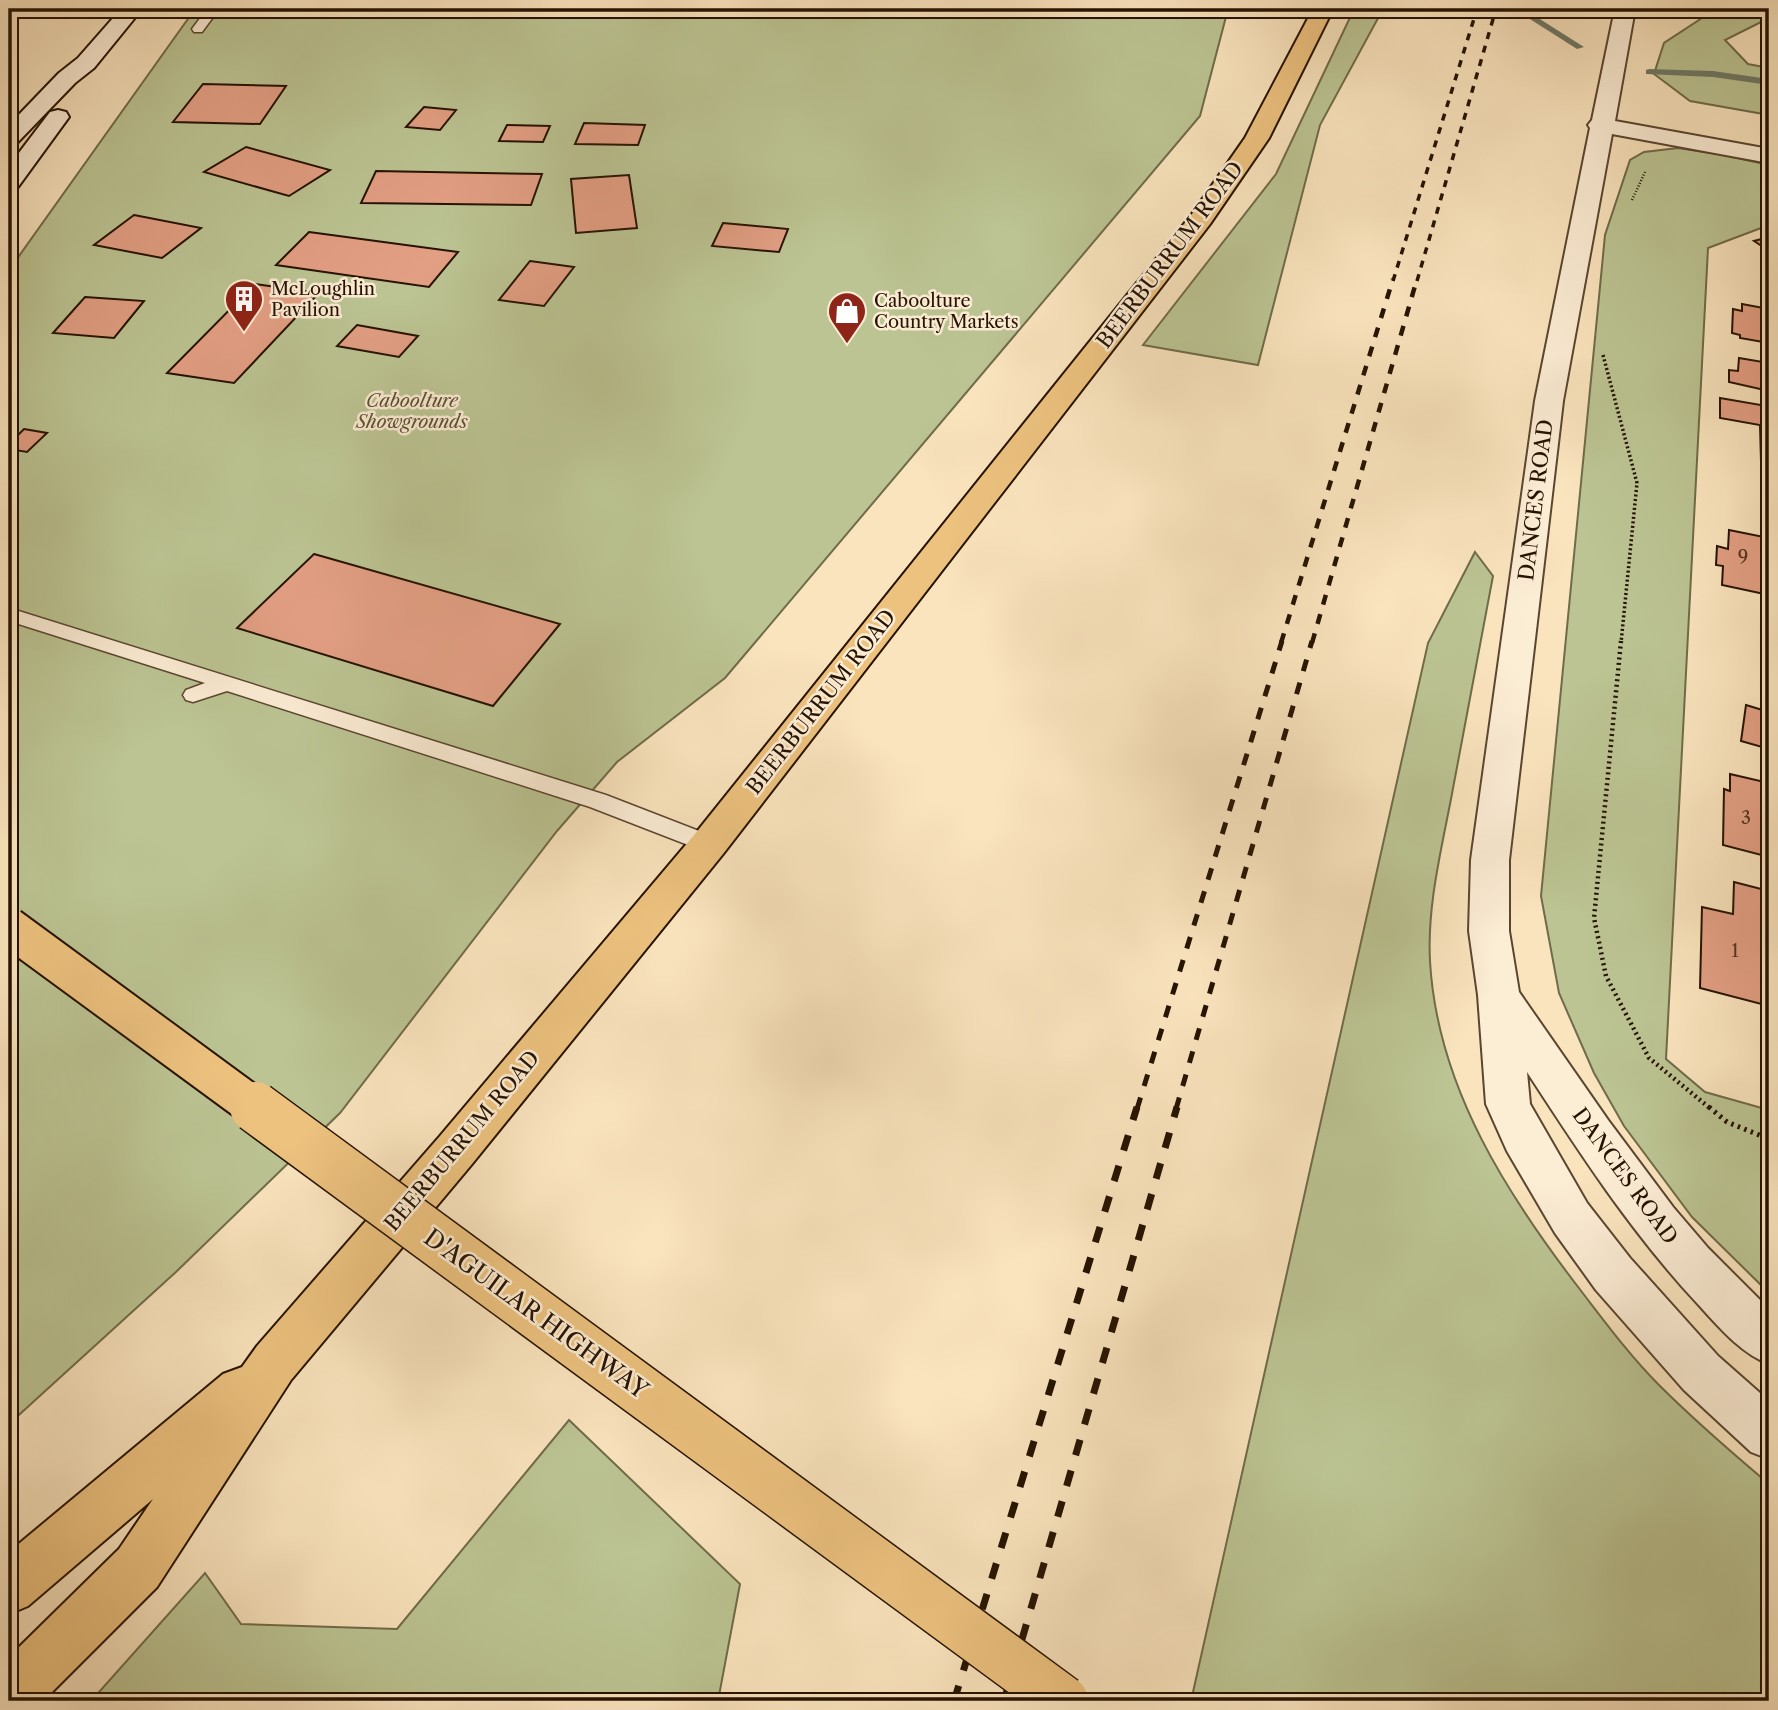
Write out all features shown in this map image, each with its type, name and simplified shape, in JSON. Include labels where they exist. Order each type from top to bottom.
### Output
[{"type":"main road","name":"BEERBURRUM ROAD","points":[[9,1696],[138,1568],[274,1363],[456,1150],[709,844],[1230,180],[1257,138],[1322,9]]},
{"type":"main road","name":"D'AGUILAR HIGHWAY","points":[[9,927],[1063,1701]]},
{"type":"main road","name":"BEERBURRUM ROAD","points":[[9,1587],[274,1363]]},
{"type":"street","points":[[9,138],[67,78],[86,63],[132,9]]},
{"type":"street","name":"DANCES ROAD","points":[[1625,9],[1600,125],[1549,401],[1490,860],[1489,931],[1499,995],[1508,1104],[1542,1172],[1613,1274],[1653,1322],[1701,1373],[1769,1434]]},
{"type":"street","points":[[9,182],[86,79],[86,63]]},
{"type":"street","points":[[1600,125],[1769,156]]},
{"type":"street","name":"DANCES ROAD","points":[[1499,995],[1635,1196],[1712,1287],[1769,1341]]},
{"type":"lane","points":[[198,29],[213,9]]},
{"type":"lane","points":[[9,614],[584,797],[709,844]]},
{"type":"lane","points":[[109,644],[120,669]]},
{"type":"lane","points":[[193,695],[228,683]]},
{"type":"path","points":[[1632,201],[1659,135]]},
{"type":"path","points":[[1604,344],[1603,356],[1637,483],[1594,918],[1606,976],[1649,1058],[1727,1122],[1769,1139]]},
{"type":"green space","name":"Caboolture Showgrounds","points":[[195,9],[1228,9],[1200,116],[725,678],[617,762],[557,831],[340,1113],[177,1271],[9,1424],[9,270]]},
{"type":"green space","points":[[1354,9],[1383,9],[1320,125],[1258,365],[1143,345],[1276,174]]},
{"type":"green space","points":[[1704,9],[1764,9],[1763,21],[1725,40],[1748,64],[1769,68],[1769,115],[1690,101],[1654,74],[1664,43],[1705,16]]},
{"type":"green space","points":[[1678,148],[1769,165],[1769,225],[1708,248],[1666,1059],[1705,1092],[1769,1110],[1769,1293],[1692,1217],[1624,1126],[1594,1073],[1559,993],[1541,896],[1605,235],[1630,160],[1644,152]]},
{"type":"green space","points":[[1475,552],[1493,576],[1439,859],[1431,920],[1430,961],[1436,1008],[1446,1053],[1462,1097],[1504,1180],[1557,1259],[1649,1375],[1769,1484],[1769,1701],[1191,1701],[1428,643]]},
{"type":"green space","points":[[569,1420],[740,1584],[718,1701],[91,1701],[205,1573],[241,1624],[397,1629]]},
{"type":"building","points":[[203,84],[286,86],[260,124],[173,122]]},
{"type":"building","points":[[424,107],[456,110],[440,130],[406,127]]},
{"type":"building","points":[[584,123],[645,125],[638,145],[575,144]]},
{"type":"building","points":[[507,125],[550,126],[543,142],[499,141]]},
{"type":"building","points":[[246,147],[330,170],[289,196],[204,172]]},
{"type":"building","points":[[376,171],[542,174],[531,205],[361,203]]},
{"type":"building","points":[[629,175],[637,228],[576,233],[571,179]]},
{"type":"building","points":[[134,215],[201,228],[162,258],[94,245]]},
{"type":"building","points":[[723,223],[788,229],[779,252],[712,246]]},
{"type":"building","points":[[309,232],[458,252],[429,287],[276,265]]},
{"type":"building","points":[[1769,237],[1769,251],[1754,241]]},
{"type":"building","points":[[530,261],[574,267],[544,306],[499,300]]},
{"type":"building","name":"McLoughlin Pavilion","points":[[255,284],[319,293],[234,383],[167,373]]},
{"type":"building","points":[[85,297],[144,301],[114,338],[53,333]]},
{"type":"building","points":[[1742,304],[1769,309],[1769,343],[1740,338],[1740,335],[1732,333],[1733,309],[1742,311]]},
{"type":"building","points":[[357,325],[418,336],[399,357],[337,346]]},
{"type":"building","points":[[1739,358],[1769,363],[1769,391],[1729,382],[1729,370],[1738,371]]},
{"type":"building","points":[[1720,398],[1761,405],[1761,410],[1769,412],[1769,462],[1761,461],[1760,425],[1720,418]]},
{"type":"building","points":[[24,429],[47,433],[27,452],[9,449],[9,444]]},
{"type":"building","points":[[1729,530],[1769,538],[1769,595],[1722,585],[1723,566],[1716,565],[1717,546],[1728,549]]},
{"type":"building","points":[[314,554],[560,624],[493,706],[237,628]]},
{"type":"building","points":[[1746,705],[1769,712],[1769,749],[1741,741]]},
{"type":"building","points":[[1730,774],[1769,783],[1769,857],[1723,845],[1724,789],[1730,791]]},
{"type":"building","points":[[1734,882],[1769,891],[1769,1006],[1700,988],[1702,907],[1733,914]]},
{"type":"waterway","points":[[1518,9],[1580,47]]},
{"type":"waterway","points":[[1649,72],[1713,74],[1769,82]]},
{"type":"railway","points":[[1393,281],[1477,9]]},
{"type":"railway","points":[[1417,281],[1496,9]]},
{"type":"railway","points":[[1281,643],[1393,279]]},
{"type":"railway","points":[[1312,643],[1417,279]]},
{"type":"railway","points":[[1137,1109],[1282,641]]},
{"type":"railway","points":[[1176,1109],[1312,641]]},
{"type":"railway","points":[[954,1701],[1137,1107]]},
{"type":"railway","points":[[1004,1701],[1177,1107]]},
{"type":"place","name":"McLoughlin Pavilion","points":[[244,333]]},
{"type":"place","name":"Caboolture Country Markets","points":[[847,345]]}]
